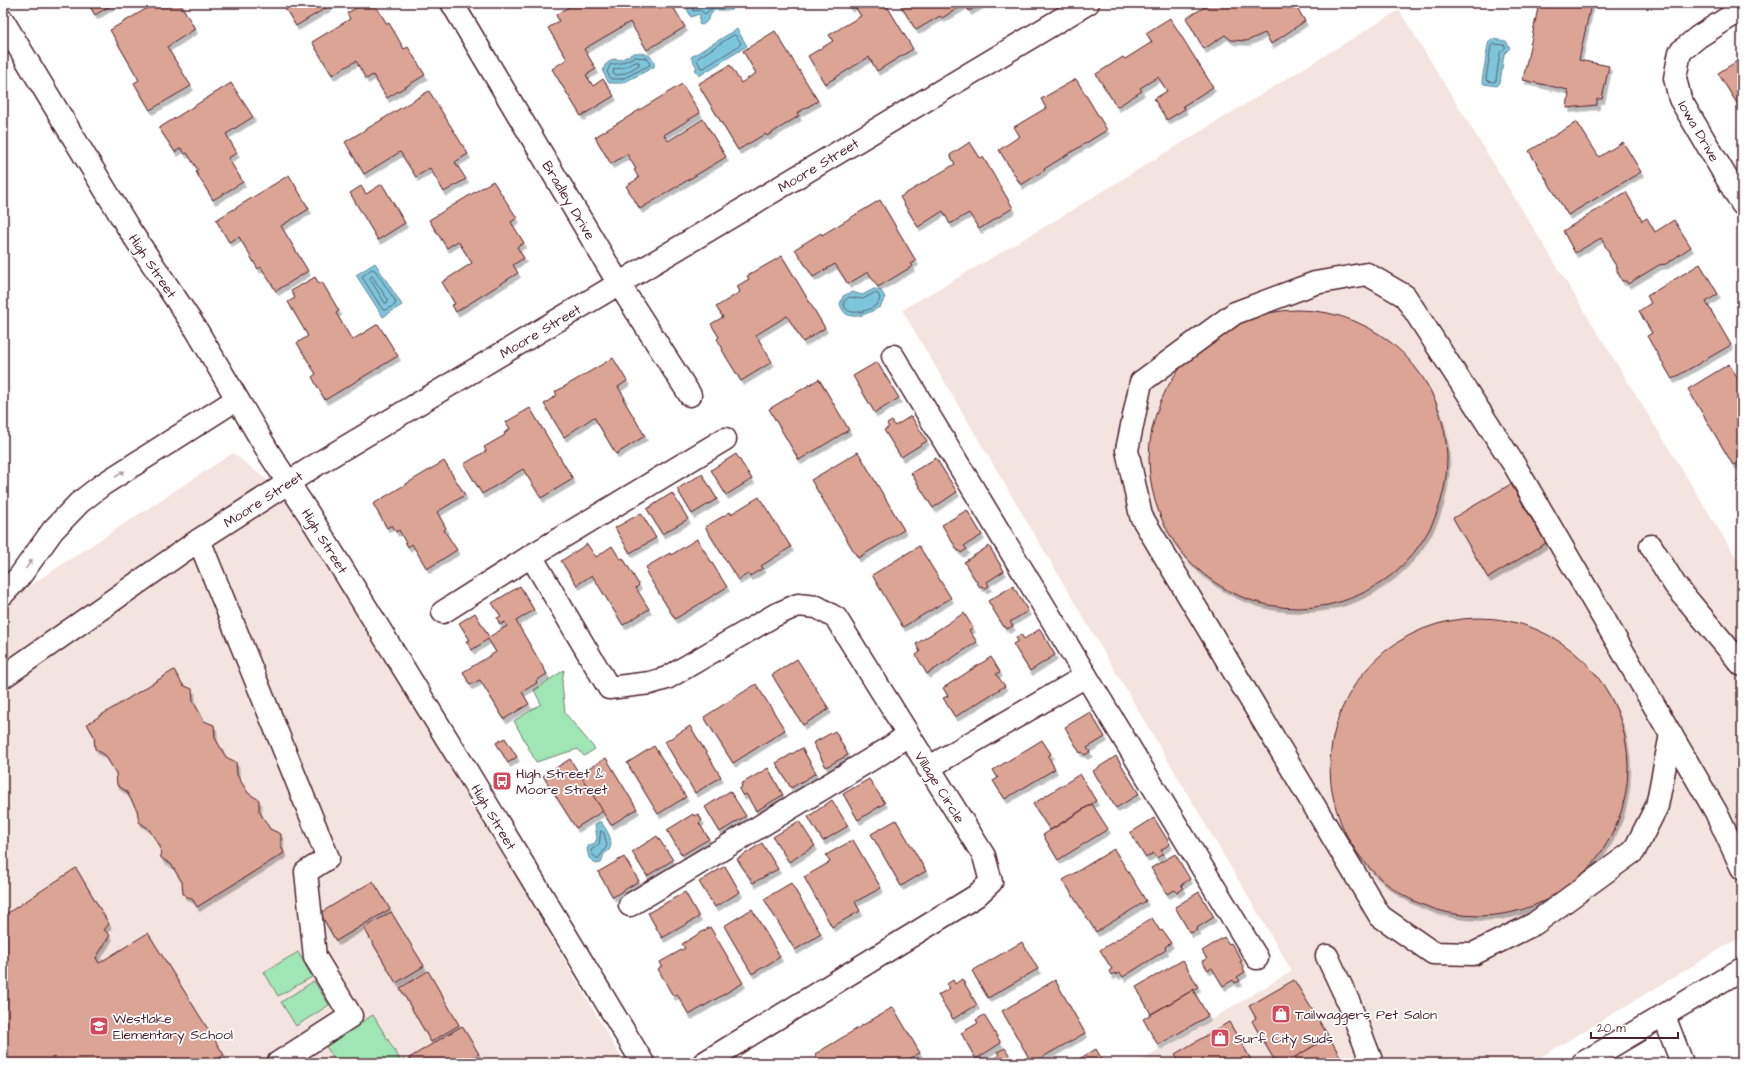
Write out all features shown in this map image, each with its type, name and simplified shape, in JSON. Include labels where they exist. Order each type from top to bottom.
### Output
[{"type":"street","name":"Bradley Drive","points":[[452,3],[619,284],[690,395]]},
{"type":"street","name":"Moore Street","points":[[3,677],[199,540],[288,482],[1088,3]]},
{"type":"street","name":"Iowa Drive","points":[[1742,9],[1698,37],[1680,52],[1675,78],[1680,99],[1742,204]]},
{"type":"street","name":"High Street","points":[[3,21],[129,229],[196,329],[237,399],[468,773],[643,1063]]},
{"type":"street","points":[[1671,734],[1657,806],[1634,851],[1534,924],[1473,954],[1433,953],[1380,916],[1141,516],[1128,450],[1141,382],[1235,313],[1315,283],[1367,274],[1405,296],[1515,466],[1671,734],[1716,812],[1742,868]]},
{"type":"street","points":[[893,356],[1257,958]]},
{"type":"street","points":[[3,594],[20,576],[53,530],[79,503],[102,485],[237,399]]},
{"type":"street","points":[[443,612],[531,556],[725,439]]},
{"type":"street","points":[[199,540],[328,858],[306,872],[315,957],[351,1016],[278,1063]]},
{"type":"street","points":[[1651,546],[1676,585],[1742,665]]},
{"type":"street","name":"Village Circle","points":[[531,556],[609,688],[650,683],[666,678],[775,615],[798,605],[817,607],[836,618],[984,856],[991,882],[976,896],[704,1063]]},
{"type":"street","points":[[928,768],[1086,676]]},
{"type":"street","points":[[630,905],[883,752],[908,735]]},
{"type":"street","points":[[1327,956],[1349,1003],[1372,1063]]},
{"type":"street","points":[[1583,1063],[1742,969]]},
{"type":"street","points":[[1664,1016],[1682,1063]]},
{"type":"shaded area","points":[[1399,10],[1742,567],[1742,936],[1531,1063],[1138,1063],[1292,971],[902,310],[1041,229]]},
{"type":"shaded area","points":[[233,453],[308,513],[624,1063],[3,1063],[3,603]]},
{"type":"green space","points":[[564,670],[562,683],[565,713],[595,749],[584,756],[578,749],[536,762],[514,721],[541,704],[534,690]]},
{"type":"green space","points":[[298,952],[312,977],[278,996],[264,972]]},
{"type":"green space","points":[[314,981],[329,1005],[296,1026],[281,1002]]},
{"type":"green space","points":[[373,1015],[402,1063],[337,1063],[325,1045]]},
{"type":"water","points":[[689,3],[739,3],[731,10],[715,10],[702,25],[699,24],[699,14],[691,17],[687,9]]},
{"type":"water","points":[[737,29],[747,46],[699,76],[695,69],[697,68],[691,57]]},
{"type":"water","points":[[1492,39],[1506,41],[1510,48],[1504,54],[1500,83],[1497,86],[1484,84],[1482,81],[1488,45],[1489,41]]},
{"type":"water","points":[[634,53],[641,53],[651,57],[654,67],[623,83],[609,83],[603,72],[605,65],[613,59],[620,60]]},
{"type":"water","points":[[375,263],[402,305],[383,317],[356,275]]},
{"type":"water","points":[[874,289],[881,291],[885,298],[880,307],[863,315],[857,316],[847,314],[843,310],[840,304],[843,296],[852,292],[862,295]]},
{"type":"water","points":[[598,822],[601,822],[609,835],[611,846],[604,854],[601,863],[596,864],[589,858],[587,849],[589,845],[595,843],[597,838],[595,825]]},
{"type":"building","points":[[88,3],[115,3],[95,15]]},
{"type":"building","points":[[156,3],[180,3],[195,29],[167,47],[191,86],[150,110],[134,83],[139,80],[110,30]]},
{"type":"building","points":[[282,3],[334,3],[296,26]]},
{"type":"building","points":[[365,3],[374,3],[387,24],[389,23],[404,49],[408,47],[425,75],[387,98],[373,75],[366,79],[356,61],[332,75],[312,42],[350,19],[347,13]]},
{"type":"building","points":[[568,3],[664,3],[668,8],[672,5],[685,27],[647,50],[630,22],[584,49],[596,69],[586,75],[593,86],[603,79],[614,96],[581,116],[552,69],[567,59],[548,28],[559,21],[556,15],[570,6]]},
{"type":"building","points":[[847,3],[885,3],[913,49],[877,71],[869,57],[825,84],[808,56],[833,41],[829,35],[861,16],[854,5],[850,8]]},
{"type":"building","points":[[899,3],[982,3],[969,11],[965,4],[942,18],[940,16],[916,30]]},
{"type":"building","points":[[1212,3],[1294,3],[1305,21],[1271,44],[1265,33],[1247,41],[1231,40],[1225,35],[1204,49],[1186,18]]},
{"type":"building","points":[[1539,3],[1591,4],[1579,60],[1609,66],[1602,99],[1597,99],[1597,105],[1567,108],[1568,90],[1523,80]]},
{"type":"building","points":[[1170,18],[1213,87],[1183,106],[1185,109],[1167,120],[1154,99],[1167,91],[1158,77],[1140,88],[1142,91],[1117,107],[1096,74],[1123,57],[1125,59],[1152,42],[1146,33]]},
{"type":"building","points":[[775,31],[818,101],[797,113],[799,116],[767,136],[765,134],[738,150],[698,84],[730,65],[741,83],[756,73],[743,51]]},
{"type":"building","points":[[1742,58],[1742,111],[1718,73]]},
{"type":"building","points":[[1076,79],[1107,130],[1021,185],[999,150],[1020,136],[1014,127],[1046,108],[1041,99]]},
{"type":"building","points":[[231,83],[253,117],[226,134],[237,153],[228,158],[243,182],[213,200],[196,172],[198,170],[187,153],[185,154],[181,148],[175,152],[159,128]]},
{"type":"building","points":[[682,84],[700,113],[664,135],[668,141],[703,119],[726,157],[640,209],[626,186],[639,178],[634,170],[636,169],[627,154],[611,164],[595,137]]},
{"type":"building","points":[[429,91],[468,154],[455,162],[466,179],[444,192],[430,168],[416,177],[400,152],[364,174],[345,142]]},
{"type":"building","points":[[1577,122],[1599,157],[1623,142],[1641,172],[1568,215],[1529,151]]},
{"type":"building","points":[[970,142],[980,158],[983,157],[1013,208],[979,229],[969,213],[950,224],[943,211],[918,227],[900,197],[955,164],[950,155]]},
{"type":"building","points":[[289,175],[309,209],[281,226],[308,271],[276,291],[261,267],[258,269],[239,237],[229,242],[216,220]]},
{"type":"building","points":[[493,181],[517,218],[511,222],[524,243],[517,247],[524,258],[513,265],[518,273],[456,312],[452,305],[455,304],[442,282],[472,263],[458,241],[447,248],[429,220]]},
{"type":"building","points":[[382,184],[405,223],[378,240],[350,193],[361,186],[366,194]]},
{"type":"building","points":[[1626,192],[1642,221],[1647,218],[1655,232],[1674,220],[1691,247],[1666,264],[1659,265],[1628,284],[1626,281],[1622,281],[1617,271],[1617,267],[1609,255],[1601,238],[1575,253],[1563,231]]},
{"type":"building","points":[[880,200],[916,261],[911,264],[913,266],[878,287],[868,272],[848,284],[835,264],[813,277],[795,249],[821,233],[822,235]]},
{"type":"building","points":[[782,256],[825,328],[803,342],[787,316],[756,335],[772,362],[741,381],[722,350],[723,349],[717,339],[719,337],[711,324],[723,317],[716,307],[740,292],[737,286],[749,279],[747,276]]},
{"type":"building","points":[[1700,264],[1718,294],[1706,302],[1731,345],[1672,379],[1647,336],[1652,333],[1639,311],[1651,303],[1647,296]]},
{"type":"building","points":[[315,277],[319,284],[322,282],[339,311],[336,313],[352,340],[378,324],[398,356],[325,400],[312,377],[316,374],[297,343],[308,336],[288,302],[295,298],[291,291]]},
{"type":"building","points":[[1283,310],[1313,310],[1341,316],[1368,327],[1393,343],[1414,364],[1430,389],[1441,416],[1447,444],[1445,488],[1430,529],[1414,554],[1393,575],[1368,591],[1341,602],[1313,608],[1283,608],[1255,602],[1228,591],[1203,575],[1182,554],[1166,529],[1155,502],[1149,474],[1149,444],[1155,416],[1166,389],[1182,364],[1203,343],[1228,327],[1255,316]]},
{"type":"building","points":[[613,358],[627,381],[618,387],[625,398],[623,399],[645,436],[616,454],[594,417],[564,437],[544,404],[557,395],[555,392]]},
{"type":"building","points":[[877,362],[899,398],[875,413],[853,376]]},
{"type":"building","points":[[1729,364],[1742,385],[1742,460],[1733,465],[1688,389]]},
{"type":"building","points":[[819,379],[849,430],[799,460],[769,409]]},
{"type":"building","points":[[530,408],[573,479],[541,498],[523,469],[482,494],[464,464],[486,451],[484,447],[505,435],[504,433],[510,429],[506,422]]},
{"type":"building","points":[[911,416],[927,441],[901,457],[884,430],[889,427],[887,424],[892,421],[895,426]]},
{"type":"building","points":[[858,452],[904,530],[858,558],[811,480]]},
{"type":"building","points":[[736,454],[752,479],[726,495],[711,470]]},
{"type":"building","points":[[936,458],[957,492],[933,508],[911,473]]},
{"type":"building","points":[[444,461],[465,495],[437,512],[446,528],[444,530],[457,550],[427,569],[412,544],[408,547],[399,530],[396,532],[392,525],[387,528],[373,504]]},
{"type":"building","points":[[702,474],[717,499],[692,514],[677,489]]},
{"type":"building","points":[[1742,479],[1742,490],[1737,482]]},
{"type":"building","points":[[1511,484],[1546,543],[1488,578],[1453,518]]},
{"type":"building","points":[[672,493],[688,519],[662,534],[647,509]]},
{"type":"building","points":[[759,497],[791,547],[761,566],[763,568],[750,576],[748,574],[738,580],[705,527],[730,512],[731,514]]},
{"type":"building","points":[[967,510],[982,535],[964,546],[967,549],[961,553],[959,550],[958,551],[942,525]]},
{"type":"building","points":[[641,513],[656,538],[630,553],[615,528]]},
{"type":"building","points":[[697,539],[727,587],[675,619],[646,572],[648,571],[646,567],[670,553],[671,555]]},
{"type":"building","points":[[587,544],[596,557],[612,546],[620,559],[623,558],[639,585],[636,588],[649,609],[623,625],[592,575],[577,585],[561,561]]},
{"type":"building","points":[[919,546],[951,598],[903,627],[872,575]]},
{"type":"building","points":[[989,546],[1004,571],[987,582],[989,586],[984,589],[982,586],[980,587],[964,562]]},
{"type":"building","points":[[520,586],[534,610],[516,621],[547,674],[536,681],[537,683],[522,692],[529,704],[504,719],[480,680],[470,685],[463,672],[496,652],[488,639],[472,650],[466,641],[470,640],[459,623],[475,613],[489,637],[507,626],[505,622],[500,625],[497,618],[501,616],[492,603]]},
{"type":"building","points":[[1013,586],[1028,611],[1010,622],[1013,626],[1007,629],[1005,626],[1004,627],[988,601]]},
{"type":"building","points":[[964,613],[973,628],[969,630],[977,642],[927,674],[916,655],[920,652],[916,644]]},
{"type":"building","points":[[1464,618],[1494,618],[1522,624],[1549,635],[1585,661],[1603,684],[1617,710],[1622,724],[1628,752],[1628,782],[1622,810],[1617,824],[1603,850],[1585,873],[1549,899],[1522,910],[1494,916],[1464,916],[1436,910],[1409,899],[1373,873],[1364,862],[1347,837],[1336,810],[1330,782],[1330,752],[1336,724],[1347,697],[1373,661],[1384,652],[1409,635],[1436,624]]},
{"type":"building","points":[[1040,629],[1055,655],[1030,671],[1013,644],[1018,641],[1016,638],[1021,634],[1024,639]]},
{"type":"building","points":[[991,657],[1000,672],[996,674],[1005,686],[955,717],[943,698],[948,696],[943,688]]},
{"type":"building","points":[[797,659],[829,709],[803,725],[772,675]]},
{"type":"building","points":[[174,670],[183,685],[192,689],[193,701],[204,721],[214,725],[215,738],[226,757],[236,762],[237,775],[248,793],[259,800],[259,811],[270,829],[281,834],[281,846],[284,853],[197,907],[193,900],[183,894],[182,882],[171,864],[161,858],[160,846],[148,828],[139,822],[137,810],[126,791],[117,785],[116,773],[105,755],[95,749],[94,736],[87,724]]},
{"type":"building","points":[[756,684],[785,730],[733,763],[704,717]]},
{"type":"building","points":[[1090,712],[1105,737],[1087,748],[1090,752],[1085,755],[1082,752],[1080,753],[1065,727]]},
{"type":"building","points":[[690,726],[721,777],[695,793],[665,742]]},
{"type":"building","points":[[835,731],[848,755],[826,767],[813,743]]},
{"type":"building","points":[[505,738],[517,757],[508,763],[496,743]]},
{"type":"building","points":[[1042,740],[1051,754],[1048,756],[1055,769],[1005,799],[993,781],[998,778],[993,770]]},
{"type":"building","points":[[654,746],[686,797],[658,814],[627,763]]},
{"type":"building","points":[[802,748],[816,773],[791,788],[776,763]]},
{"type":"building","points":[[1116,756],[1139,794],[1116,808],[1093,771]]},
{"type":"building","points":[[606,758],[637,809],[611,825],[579,774]]},
{"type":"building","points":[[570,759],[603,811],[576,828],[543,776]]},
{"type":"building","points":[[768,768],[783,795],[756,811],[746,794],[743,796],[739,789],[742,787],[741,784]]},
{"type":"building","points":[[1080,774],[1096,801],[1050,830],[1033,804]]},
{"type":"building","points":[[869,779],[885,803],[858,820],[843,794]]},
{"type":"building","points":[[730,791],[746,816],[720,832],[705,807]]},
{"type":"building","points":[[832,800],[848,826],[823,841],[808,817]]},
{"type":"building","points":[[1092,804],[1108,829],[1058,860],[1043,835]]},
{"type":"building","points":[[693,814],[694,816],[698,814],[702,820],[699,823],[709,839],[682,855],[667,830]]},
{"type":"building","points":[[1154,818],[1170,844],[1161,850],[1163,854],[1157,858],[1153,853],[1146,858],[1130,833]]},
{"type":"building","points":[[896,820],[926,871],[901,886],[871,834]]},
{"type":"building","points":[[799,821],[815,846],[789,862],[773,837]]},
{"type":"building","points":[[657,836],[673,860],[647,876],[632,852]]},
{"type":"building","points":[[853,840],[881,888],[855,902],[860,911],[832,927],[804,877],[830,862],[826,855]]},
{"type":"building","points":[[762,843],[778,869],[753,883],[737,859]]},
{"type":"building","points":[[1114,849],[1146,901],[1096,932],[1063,880]]},
{"type":"building","points":[[1175,854],[1190,879],[1181,885],[1184,888],[1177,893],[1175,890],[1167,894],[1151,868]]},
{"type":"building","points":[[624,857],[639,881],[613,897],[598,872]]},
{"type":"building","points":[[725,866],[740,892],[715,907],[699,882]]},
{"type":"building","points":[[76,868],[109,924],[104,930],[110,935],[96,958],[99,963],[148,933],[224,1055],[211,1063],[3,1063],[3,916]]},
{"type":"building","points":[[373,881],[390,909],[336,941],[320,913]]},
{"type":"building","points":[[791,883],[821,934],[795,950],[764,899]]},
{"type":"building","points":[[685,892],[699,917],[662,938],[648,913]]},
{"type":"building","points":[[1199,892],[1214,917],[1197,928],[1198,930],[1190,933],[1175,907]]},
{"type":"building","points":[[752,909],[780,957],[752,974],[724,926]]},
{"type":"building","points":[[391,912],[424,966],[396,983],[364,928]]},
{"type":"building","points":[[1152,918],[1160,931],[1162,930],[1171,943],[1165,947],[1166,950],[1123,977],[1120,973],[1117,975],[1115,973],[1111,975],[1109,971],[1112,969],[1100,950]]},
{"type":"building","points":[[710,927],[743,983],[689,1015],[677,994],[673,996],[658,969],[662,966],[660,962],[685,948],[682,944]]},
{"type":"building","points":[[1224,937],[1229,944],[1231,943],[1242,961],[1240,962],[1245,972],[1237,977],[1240,981],[1235,983],[1233,980],[1223,986],[1212,968],[1208,970],[1202,961],[1207,959],[1202,951]]},
{"type":"building","points":[[1022,942],[1038,969],[988,998],[972,971]]},
{"type":"building","points":[[1183,960],[1198,987],[1151,1014],[1136,987]]},
{"type":"building","points":[[428,971],[459,1025],[431,1042],[400,988]]},
{"type":"building","points":[[962,979],[977,1005],[953,1019],[938,995],[950,988],[947,984],[953,980],[955,984]]},
{"type":"building","points":[[1055,980],[1085,1033],[1032,1063],[1002,1011]]},
{"type":"building","points":[[1294,980],[1329,1037],[1285,1063],[1276,1063],[1252,1021],[1256,1018],[1249,1006]]},
{"type":"building","points":[[1193,990],[1208,1016],[1158,1045],[1143,1019]]},
{"type":"building","points":[[893,1007],[920,1053],[902,1063],[820,1063],[815,1054]]},
{"type":"building","points":[[984,1015],[1001,1043],[976,1059],[961,1033],[978,1023],[976,1020]]},
{"type":"building","name":"Surf City Suds","points":[[1229,1022],[1253,1063],[1180,1063],[1175,1054]]},
{"type":"building","points":[[462,1026],[479,1054],[463,1063],[412,1063],[409,1058]]},
{"type":"building","points":[[1329,1037],[1344,1063],[1285,1063]]},
{"type":"building","points":[[1005,1048],[1014,1063],[986,1063],[999,1055],[997,1052]]},
{"type":"building","points":[[1096,1049],[1104,1063],[1072,1063]]},
{"type":"building","points":[[480,1057],[484,1063],[471,1063]]},
{"type":"place","name":"High Street & Moore Street","points":[[502,781]]},
{"type":"place","name":"Tailwaggers Pet Salon","points":[[1281,1014]]},
{"type":"place","name":"Westlake Elementary School","points":[[99,1026]]},
{"type":"place","name":"Surf City Suds","points":[[1220,1038]]}]
